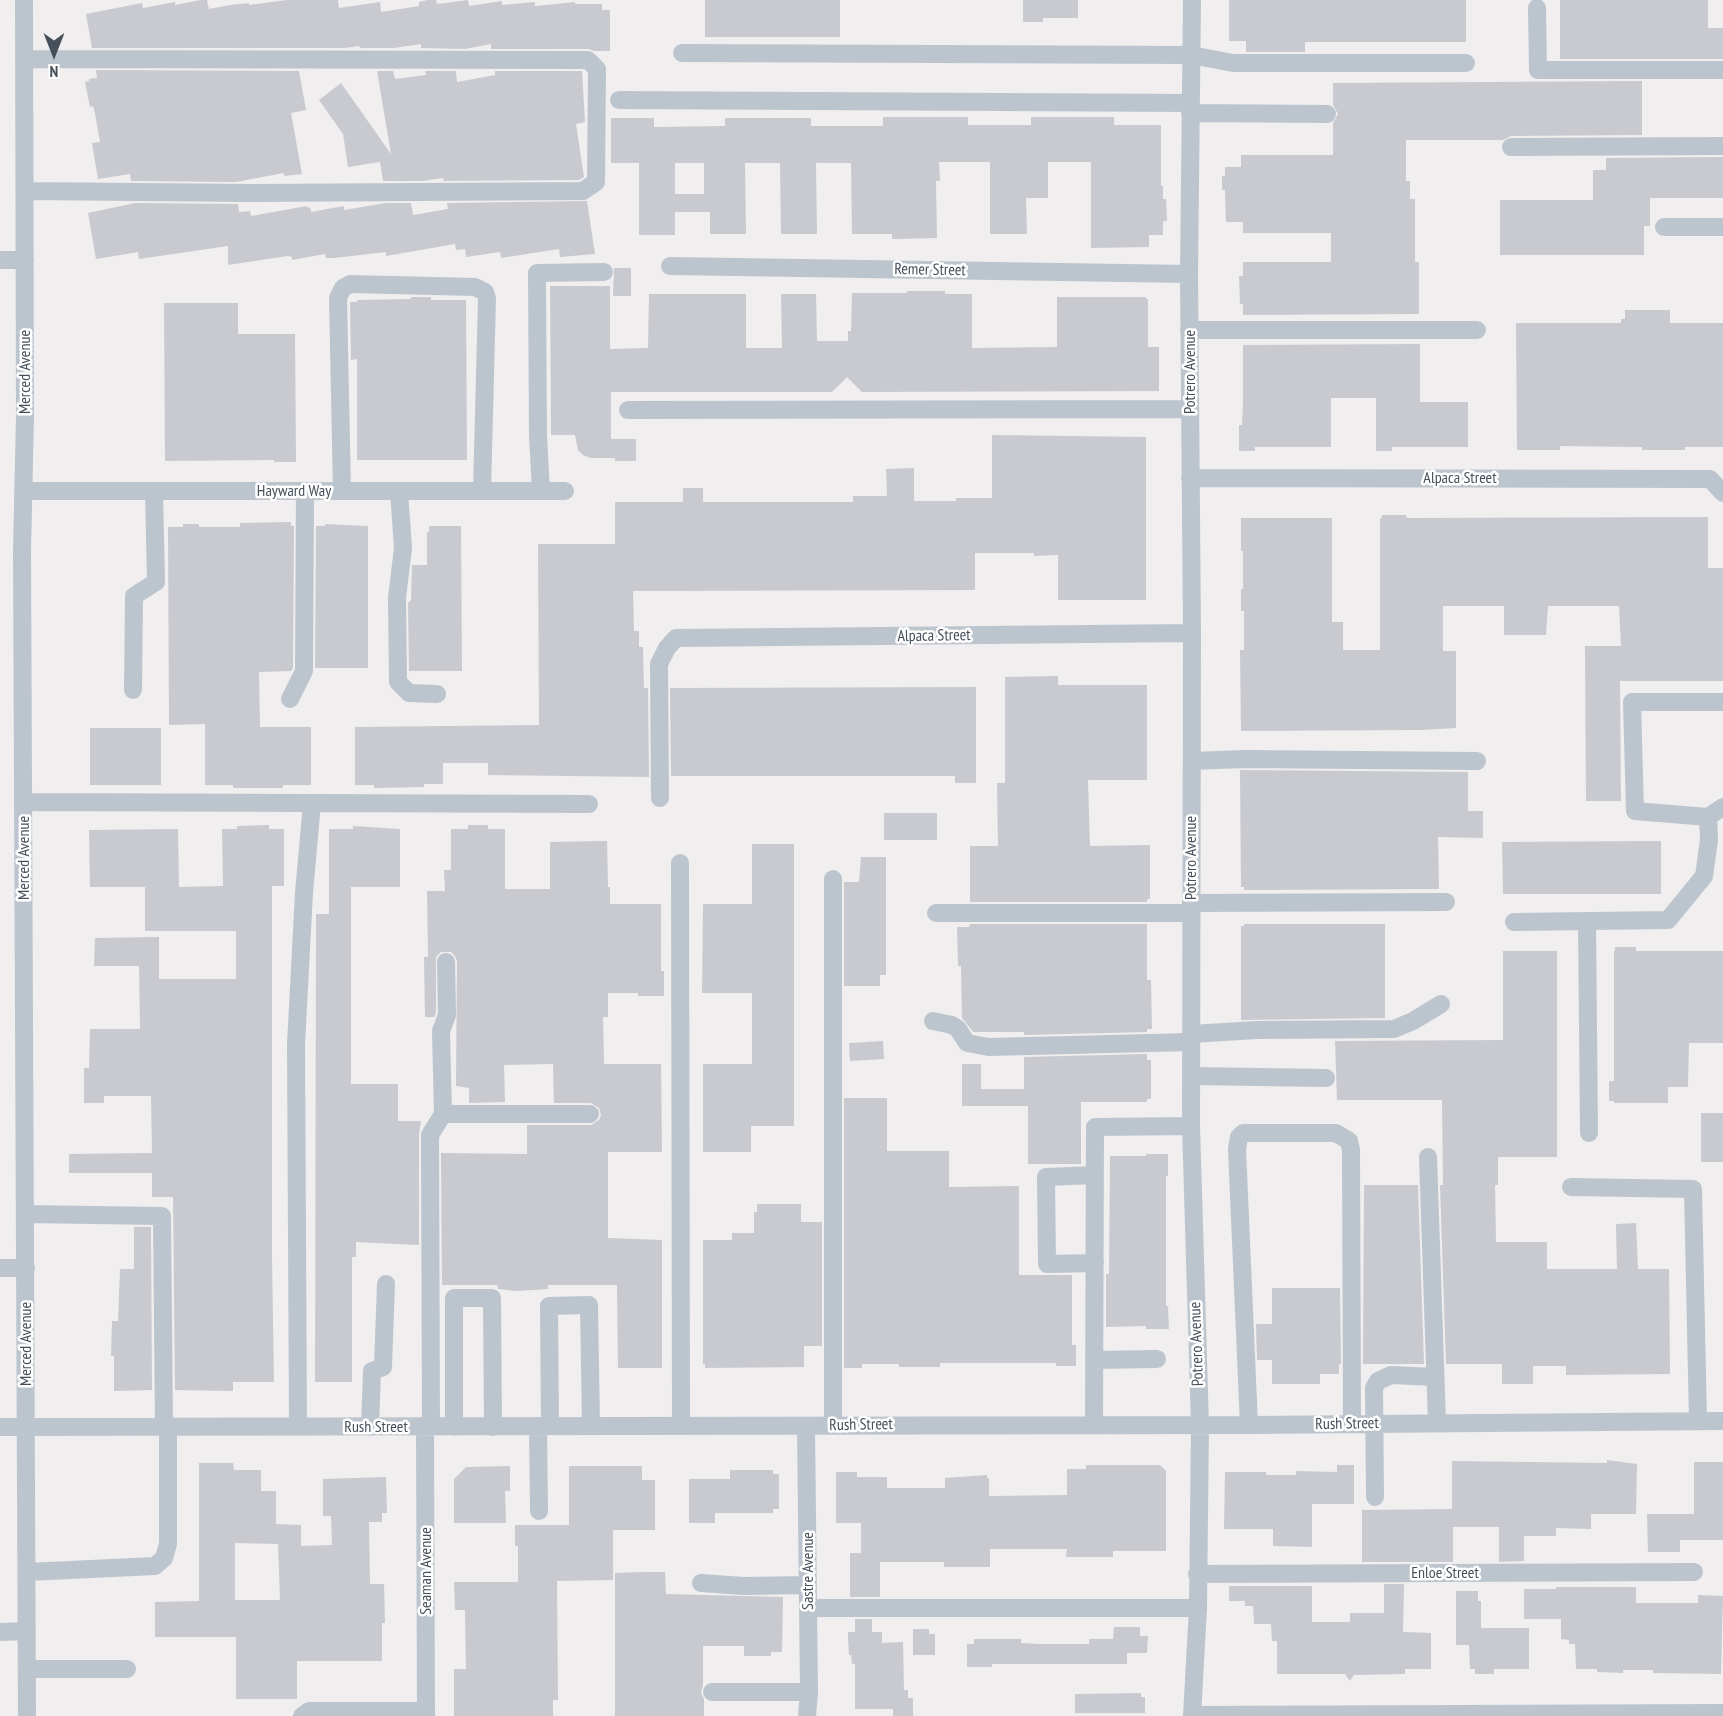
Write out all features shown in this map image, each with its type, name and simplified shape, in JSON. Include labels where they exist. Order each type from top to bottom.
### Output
[{"type":"street","name":"Merced Avenue","points":[[24,0],[23,491],[27,1716]]},
{"type":"street","name":"Potrero Avenue","points":[[1191,0],[1189,274],[1192,633],[1191,1126],[1200,1425],[1198,1608],[1192,1716]]},
{"type":"street","points":[[1537,8],[1538,70],[1723,70]]},
{"type":"street","points":[[682,53],[1191,55],[1233,63],[1466,63]]},
{"type":"street","points":[[24,59],[588,60],[597,69],[596,182],[583,191],[251,193],[25,191]]},
{"type":"street","points":[[619,100],[1191,108],[1327,114]]},
{"type":"street","points":[[1511,147],[1723,146]]},
{"type":"street","points":[[1664,227],[1723,227]]},
{"type":"street","points":[[0,260],[25,260]]},
{"type":"street","name":"Remer Street","points":[[670,266],[1189,274]]},
{"type":"street","points":[[541,491],[538,436],[537,273],[604,272]]},
{"type":"street","points":[[342,491],[338,298],[343,288],[350,284],[475,287],[485,292],[482,491]]},
{"type":"street","points":[[1189,330],[1477,330]]},
{"type":"street","points":[[628,410],[1190,409]]},
{"type":"street","name":"Alpaca Street","points":[[1190,478],[1710,478],[1723,493]]},
{"type":"street","name":"Hayward Way","points":[[23,491],[565,491]]},
{"type":"street","points":[[133,690],[134,596],[156,582],[154,491]]},
{"type":"street","points":[[290,699],[304,671],[305,491]]},
{"type":"street","points":[[399,491],[403,548],[397,598],[398,682],[409,693],[437,694]]},
{"type":"street","name":"Alpaca Street","points":[[660,798],[659,664],[667,648],[676,638],[1192,633]]},
{"type":"street","points":[[1514,921],[1668,920],[1704,876],[1716,840],[1716,812],[1635,810],[1632,702],[1723,702]]},
{"type":"street","points":[[1192,761],[1244,759],[1477,761]]},
{"type":"street","points":[[24,802],[589,804]]},
{"type":"street","points":[[298,1427],[296,1044],[304,893],[312,803]]},
{"type":"street","points":[[680,863],[681,1425]]},
{"type":"street","points":[[833,879],[833,1425]]},
{"type":"street","points":[[936,914],[1446,902]]},
{"type":"street","points":[[1587,921],[1589,1133]]},
{"type":"street","points":[[446,962],[447,1015],[441,1031],[443,1114],[590,1114]]},
{"type":"street","points":[[933,1021],[952,1025],[958,1029],[967,1043],[989,1047],[1191,1038],[1257,1030],[1394,1029],[1413,1021],[1441,1004]]},
{"type":"street","points":[[1191,1076],[1326,1078]]},
{"type":"street","name":"Seaman Avenue","points":[[426,1714],[430,1135],[443,1114]]},
{"type":"street","points":[[1094,1425],[1095,1127],[1191,1126]]},
{"type":"street","points":[[1249,1425],[1237,1149],[1239,1137],[1243,1133],[1336,1132],[1349,1141],[1351,1150],[1352,1424]]},
{"type":"street","points":[[1428,1157],[1437,1423]]},
{"type":"street","points":[[1095,1175],[1046,1177],[1047,1264],[1095,1263]]},
{"type":"street","points":[[1571,1187],[1693,1189],[1698,1421]]},
{"type":"street","points":[[25,1214],[162,1216],[168,1544],[164,1558],[155,1566],[27,1572]]},
{"type":"street","points":[[0,1268],[26,1268]]},
{"type":"street","points":[[370,1427],[372,1371],[383,1367],[386,1284]]},
{"type":"street","points":[[454,1426],[454,1298],[492,1298],[493,1426]]},
{"type":"street","points":[[539,1511],[549,1306],[589,1305],[591,1426]]},
{"type":"street","points":[[1094,1360],[1157,1359]]},
{"type":"street","points":[[1375,1497],[1374,1388],[1378,1381],[1390,1375],[1435,1377]]},
{"type":"street","name":"Rush Street","points":[[0,1427],[1249,1425],[1723,1421]]},
{"type":"street","name":"Sastre Avenue","points":[[807,1426],[809,1608],[807,1716]]},
{"type":"street","name":"Enloe Street","points":[[1197,1574],[1694,1572]]},
{"type":"street","points":[[701,1583],[744,1586],[808,1584]]},
{"type":"street","points":[[809,1608],[1198,1608]]},
{"type":"street","points":[[0,1632],[27,1632]]},
{"type":"street","points":[[27,1669],[128,1669]]},
{"type":"street","points":[[712,1692],[809,1692]]},
{"type":"street","points":[[302,1716],[309,1711],[426,1714]]},
{"type":"street","points":[[1192,1716],[1723,1713]]},
{"type":"building","points":[[207,0],[209,9],[287,0],[338,0],[339,8],[380,2],[381,12],[419,6],[419,2],[428,0],[436,0],[437,4],[468,0],[469,6],[502,1],[502,5],[535,2],[535,6],[575,2],[575,4],[602,4],[602,10],[610,10],[610,51],[491,49],[491,44],[465,49],[421,48],[421,44],[394,48],[360,48],[359,46],[345,48],[92,48],[86,14],[142,3],[143,8]]},
{"type":"building","points":[[705,0],[840,0],[840,37],[705,37]]},
{"type":"building","points":[[1023,0],[1078,0],[1078,18],[1043,18],[1043,22],[1023,22]]},
{"type":"building","points":[[1229,0],[1466,0],[1466,42],[1305,42],[1305,52],[1246,52],[1246,41],[1229,41]]},
{"type":"building","points":[[1560,0],[1708,0],[1708,28],[1723,28],[1723,59],[1560,59]]},
{"type":"building","points":[[96,70],[299,71],[306,110],[291,113],[302,174],[284,176],[284,173],[236,182],[131,181],[130,174],[98,179],[92,143],[100,142],[95,113],[93,106],[90,107],[85,82],[97,78]]},
{"type":"building","points":[[377,71],[393,71],[395,79],[426,75],[425,71],[456,71],[457,82],[495,75],[495,71],[582,71],[585,122],[576,124],[584,177],[579,180],[444,181],[443,178],[423,181],[383,181],[380,162],[348,167],[343,134],[319,100],[341,83],[391,154]]},
{"type":"building","points":[[1642,81],[1642,135],[1511,136],[1503,140],[1406,140],[1406,181],[1410,181],[1410,199],[1415,199],[1415,262],[1419,262],[1419,314],[1243,315],[1243,304],[1240,304],[1239,276],[1243,276],[1243,262],[1331,262],[1331,233],[1243,233],[1243,222],[1226,222],[1225,190],[1222,190],[1222,176],[1225,176],[1225,167],[1241,167],[1241,155],[1333,155],[1333,123],[1338,114],[1333,105],[1333,83]]},
{"type":"building","points":[[883,117],[968,117],[968,125],[1031,125],[1031,117],[1114,117],[1114,125],[1161,125],[1161,186],[1163,186],[1163,199],[1166,199],[1167,221],[1163,221],[1163,235],[1149,235],[1149,247],[1091,248],[1091,162],[1048,162],[1048,198],[1026,198],[1027,234],[990,234],[990,162],[939,162],[940,181],[936,181],[937,238],[892,239],[892,234],[852,234],[851,163],[816,163],[817,234],[781,234],[780,163],[745,163],[746,234],[710,234],[710,212],[675,212],[675,235],[639,235],[639,163],[611,163],[611,118],[654,118],[654,127],[725,126],[725,118],[811,118],[811,126],[883,126]],"holes":[[[675,163],[704,163],[704,194],[675,194]]]},
{"type":"building","points":[[1723,157],[1723,198],[1650,198],[1650,226],[1644,226],[1644,255],[1500,255],[1500,200],[1593,200],[1593,170],[1606,170],[1606,158]]},
{"type":"building","points":[[587,201],[595,254],[560,257],[559,249],[501,258],[500,252],[466,257],[465,249],[456,250],[455,244],[386,256],[386,252],[334,258],[326,258],[325,254],[292,260],[292,257],[288,256],[228,265],[228,246],[139,259],[138,252],[96,259],[88,213],[135,203],[238,204],[239,212],[250,211],[251,216],[307,206],[310,207],[311,212],[344,206],[344,210],[386,203],[411,203],[413,215],[448,209],[447,203]]},
{"type":"building","points":[[614,268],[631,268],[631,296],[613,296]]},
{"type":"building","points":[[550,286],[610,286],[610,349],[648,348],[649,294],[746,294],[746,348],[782,348],[781,294],[816,294],[817,341],[848,341],[848,331],[851,331],[852,293],[945,291],[945,294],[972,294],[972,348],[1057,347],[1057,297],[1146,297],[1148,299],[1148,347],[1159,347],[1159,391],[862,392],[847,377],[832,392],[611,392],[611,439],[636,439],[636,461],[590,458],[578,450],[575,435],[551,435]]},
{"type":"building","points":[[411,297],[431,297],[431,300],[466,300],[467,460],[357,460],[357,359],[351,360],[350,302],[411,299]]},
{"type":"building","points":[[164,303],[238,303],[238,334],[295,334],[296,462],[274,462],[274,460],[165,461]]},
{"type":"building","points":[[1625,310],[1670,310],[1670,323],[1723,323],[1723,447],[1642,450],[1642,447],[1560,446],[1560,450],[1517,450],[1516,323],[1621,323],[1621,319],[1625,319]]},
{"type":"building","points":[[1420,344],[1420,402],[1468,402],[1468,447],[1392,447],[1392,451],[1376,451],[1376,398],[1331,398],[1331,447],[1255,447],[1255,451],[1239,451],[1239,425],[1242,425],[1243,403],[1243,345]]},
{"type":"building","points":[[992,435],[1146,437],[1146,600],[1058,600],[1058,555],[1034,556],[1034,553],[975,553],[975,590],[633,591],[634,631],[639,631],[639,647],[643,647],[644,688],[648,688],[649,777],[488,775],[488,763],[443,763],[443,784],[424,784],[424,787],[374,788],[374,785],[355,785],[355,727],[539,725],[538,544],[615,544],[615,502],[683,502],[683,488],[703,488],[703,502],[853,502],[853,496],[887,496],[886,469],[914,468],[914,501],[992,498]]},
{"type":"building","points":[[1382,515],[1406,515],[1407,518],[1708,517],[1708,568],[1723,568],[1723,681],[1620,681],[1621,801],[1586,801],[1585,646],[1621,646],[1619,606],[1548,606],[1546,635],[1504,635],[1504,606],[1443,606],[1443,651],[1456,651],[1456,728],[1241,731],[1240,650],[1244,650],[1244,611],[1241,611],[1243,551],[1241,551],[1241,518],[1332,518],[1332,622],[1343,622],[1343,650],[1380,650],[1380,518]]},
{"type":"building","points":[[291,522],[291,526],[294,526],[293,668],[291,671],[259,672],[260,727],[311,727],[311,785],[283,785],[283,788],[233,788],[233,785],[205,785],[205,724],[169,725],[168,527],[199,524],[199,527],[240,527],[240,523]]},
{"type":"building","points":[[325,524],[368,526],[368,668],[315,668],[316,526],[325,526]]},
{"type":"building","points":[[429,526],[461,526],[462,671],[409,671],[408,603],[411,600],[412,565],[427,565]]},
{"type":"building","points":[[1058,676],[1058,685],[1147,685],[1147,780],[1088,780],[1090,846],[1150,845],[1150,899],[1147,899],[1147,902],[970,902],[970,846],[998,846],[997,783],[1005,783],[1005,677]]},
{"type":"building","points":[[976,687],[976,783],[955,783],[955,776],[671,776],[670,688]]},
{"type":"building","points":[[90,728],[161,728],[161,785],[90,785]]},
{"type":"building","points":[[1240,770],[1468,772],[1468,811],[1483,811],[1483,838],[1438,837],[1439,889],[1244,890],[1244,887],[1241,887]]},
{"type":"building","points":[[884,813],[937,813],[937,840],[884,840]]},
{"type":"building","points":[[269,825],[269,829],[284,829],[284,886],[272,886],[274,1382],[233,1382],[233,1391],[175,1390],[173,1197],[152,1197],[152,1173],[69,1173],[69,1154],[152,1153],[151,1096],[104,1096],[104,1103],[84,1103],[84,1068],[89,1068],[90,1029],[140,1029],[139,966],[94,966],[95,938],[159,937],[159,979],[236,979],[236,931],[145,931],[145,887],[90,887],[89,830],[178,829],[179,887],[223,886],[222,829]]},
{"type":"building","points":[[468,825],[488,825],[488,829],[505,829],[505,889],[550,889],[550,842],[607,841],[610,904],[661,904],[661,971],[664,971],[664,996],[608,993],[608,1017],[603,1017],[604,1064],[661,1064],[662,1152],[608,1152],[608,1238],[662,1240],[662,1368],[618,1368],[617,1285],[548,1285],[548,1289],[517,1291],[498,1289],[497,1285],[442,1285],[441,1153],[527,1154],[527,1125],[591,1125],[599,1120],[601,1115],[599,1108],[591,1103],[554,1103],[553,1064],[504,1065],[505,1102],[469,1103],[469,1088],[456,1086],[457,962],[451,952],[441,952],[436,957],[436,1013],[434,1017],[425,1017],[424,957],[428,957],[427,891],[445,891],[444,870],[451,870],[451,829],[468,829]]},
{"type":"building","points":[[353,826],[400,829],[400,887],[351,887],[351,1084],[398,1084],[398,1121],[421,1121],[419,1245],[356,1242],[356,1257],[352,1257],[352,1382],[315,1382],[316,914],[329,914],[329,829],[353,829]]},
{"type":"building","points":[[1661,841],[1661,894],[1503,894],[1502,842]]},
{"type":"building","points":[[752,844],[794,844],[794,1126],[751,1126],[751,1152],[703,1152],[703,1064],[752,1064],[752,993],[702,993],[703,904],[752,904]]},
{"type":"building","points":[[861,857],[886,857],[886,975],[880,975],[880,986],[844,986],[844,882],[859,882]]},
{"type":"building","points":[[970,924],[1147,924],[1147,980],[1151,980],[1152,1029],[1147,1029],[1147,1032],[1024,1035],[1024,1032],[973,1032],[962,1018],[961,966],[958,966],[957,927],[969,927]]},
{"type":"building","points":[[1244,924],[1385,924],[1385,1018],[1241,1020],[1241,926]]},
{"type":"building","points":[[1615,947],[1636,947],[1636,951],[1723,951],[1723,1043],[1689,1043],[1688,1087],[1668,1087],[1668,1103],[1614,1103],[1614,1101],[1609,1101],[1609,1081],[1614,1081]]},
{"type":"building","points":[[1503,951],[1557,951],[1557,1157],[1498,1157],[1498,1185],[1495,1185],[1496,1242],[1547,1242],[1547,1269],[1617,1269],[1616,1224],[1636,1223],[1638,1269],[1669,1269],[1670,1374],[1566,1375],[1566,1366],[1533,1366],[1533,1384],[1502,1384],[1502,1364],[1446,1364],[1440,1185],[1443,1185],[1442,1100],[1337,1100],[1335,1041],[1503,1040]]},
{"type":"building","points":[[883,1041],[884,1059],[850,1061],[849,1043]]},
{"type":"building","points":[[1147,1054],[1147,1060],[1151,1060],[1151,1099],[1147,1099],[1147,1102],[1081,1102],[1081,1164],[1028,1164],[1028,1106],[962,1106],[962,1064],[981,1064],[981,1089],[1024,1089],[1024,1057]]},
{"type":"building","points":[[844,1098],[887,1098],[887,1151],[949,1151],[949,1187],[1019,1186],[1019,1275],[1072,1275],[1072,1345],[1076,1345],[1076,1366],[1056,1366],[1056,1363],[940,1363],[940,1367],[862,1364],[862,1368],[844,1368]]},
{"type":"building","points":[[1701,1113],[1723,1113],[1723,1162],[1701,1162]]},
{"type":"building","points":[[1146,1154],[1168,1154],[1166,1306],[1168,1306],[1169,1329],[1146,1329],[1146,1326],[1106,1327],[1110,1156],[1146,1156]]},
{"type":"building","points":[[1364,1185],[1418,1185],[1424,1364],[1363,1364]]},
{"type":"building","points":[[757,1204],[801,1204],[801,1222],[822,1222],[822,1346],[804,1346],[804,1367],[705,1368],[703,1364],[703,1240],[732,1240],[732,1233],[754,1233],[754,1212],[757,1212]]},
{"type":"building","points":[[134,1227],[151,1227],[152,1390],[114,1391],[114,1356],[111,1356],[112,1321],[118,1321],[120,1269],[134,1269]]},
{"type":"building","points":[[1272,1288],[1340,1288],[1341,1364],[1339,1364],[1339,1374],[1320,1374],[1320,1384],[1272,1384],[1272,1360],[1257,1360],[1256,1324],[1272,1324]]},
{"type":"building","points":[[1607,1460],[1637,1464],[1636,1514],[1591,1514],[1591,1529],[1556,1528],[1556,1536],[1524,1536],[1524,1561],[1499,1562],[1499,1527],[1453,1527],[1453,1562],[1362,1562],[1362,1510],[1452,1509],[1452,1461],[1607,1463]]},
{"type":"building","points":[[1694,1462],[1723,1462],[1723,1540],[1680,1540],[1680,1552],[1648,1552],[1647,1514],[1694,1514]]},
{"type":"building","points":[[199,1463],[233,1463],[234,1470],[261,1470],[261,1491],[276,1491],[276,1524],[301,1525],[301,1546],[332,1545],[331,1516],[323,1516],[323,1479],[386,1477],[387,1513],[382,1513],[382,1522],[369,1522],[370,1584],[384,1584],[385,1623],[382,1623],[382,1661],[297,1661],[297,1699],[236,1699],[236,1637],[155,1637],[155,1602],[199,1601]],"holes":[[[235,1543],[278,1544],[280,1600],[235,1600]]]},
{"type":"building","points":[[1086,1465],[1160,1465],[1166,1471],[1166,1551],[1113,1551],[1113,1557],[1066,1557],[1067,1549],[990,1549],[990,1567],[944,1567],[944,1562],[880,1562],[880,1597],[850,1597],[850,1553],[861,1553],[861,1523],[836,1523],[836,1472],[857,1472],[857,1477],[887,1477],[887,1488],[945,1488],[945,1478],[987,1475],[989,1496],[1067,1495],[1067,1469],[1086,1469]]},
{"type":"building","points":[[1337,1465],[1354,1465],[1354,1504],[1312,1504],[1312,1547],[1273,1546],[1273,1529],[1224,1529],[1225,1472],[1296,1475],[1296,1471],[1337,1472]]},
{"type":"building","points":[[510,1466],[510,1491],[505,1491],[506,1523],[454,1523],[454,1479],[466,1467]]},
{"type":"building","points":[[569,1466],[642,1466],[642,1480],[655,1480],[655,1530],[613,1530],[613,1580],[557,1581],[558,1700],[553,1700],[553,1716],[454,1716],[454,1669],[466,1669],[465,1610],[455,1610],[454,1582],[518,1582],[518,1546],[515,1546],[515,1525],[569,1525]]},
{"type":"building","points":[[730,1470],[773,1470],[773,1474],[779,1474],[779,1509],[773,1509],[773,1513],[715,1513],[715,1523],[689,1523],[689,1479],[730,1479]]},
{"type":"building","points":[[665,1572],[666,1594],[783,1597],[782,1652],[771,1652],[771,1656],[744,1656],[744,1646],[703,1646],[701,1693],[704,1699],[704,1716],[615,1716],[615,1573]]},
{"type":"building","points":[[1384,1584],[1404,1584],[1403,1632],[1431,1633],[1431,1669],[1405,1669],[1405,1674],[1354,1675],[1350,1681],[1345,1674],[1277,1674],[1277,1641],[1272,1641],[1271,1624],[1254,1624],[1253,1606],[1245,1606],[1245,1601],[1229,1601],[1229,1586],[1312,1586],[1312,1622],[1350,1622],[1350,1613],[1384,1613]]},
{"type":"building","points":[[1556,1587],[1636,1587],[1636,1603],[1698,1603],[1698,1595],[1723,1596],[1721,1674],[1653,1673],[1653,1670],[1623,1670],[1623,1673],[1576,1669],[1575,1644],[1569,1644],[1569,1640],[1561,1639],[1561,1619],[1524,1619],[1524,1589],[1556,1589]]},
{"type":"building","points":[[1456,1591],[1478,1591],[1478,1601],[1481,1601],[1481,1628],[1529,1628],[1529,1669],[1494,1669],[1494,1674],[1475,1674],[1475,1669],[1470,1669],[1469,1645],[1456,1645]]},
{"type":"building","points":[[855,1619],[872,1619],[872,1632],[882,1632],[882,1643],[903,1642],[904,1690],[908,1690],[908,1698],[913,1698],[913,1716],[893,1716],[893,1709],[855,1709],[855,1664],[852,1664],[851,1655],[849,1655],[848,1632],[855,1632]]},
{"type":"building","points":[[1114,1627],[1140,1627],[1140,1636],[1148,1636],[1147,1653],[1127,1653],[1127,1664],[992,1664],[992,1667],[967,1667],[967,1644],[974,1644],[974,1639],[1021,1639],[1021,1643],[1039,1644],[1089,1644],[1089,1639],[1113,1639]]},
{"type":"building","points":[[913,1629],[929,1629],[929,1634],[935,1634],[935,1655],[913,1655]]},
{"type":"building","points":[[1141,1693],[1141,1697],[1145,1697],[1145,1713],[1075,1713],[1075,1694]]}]
